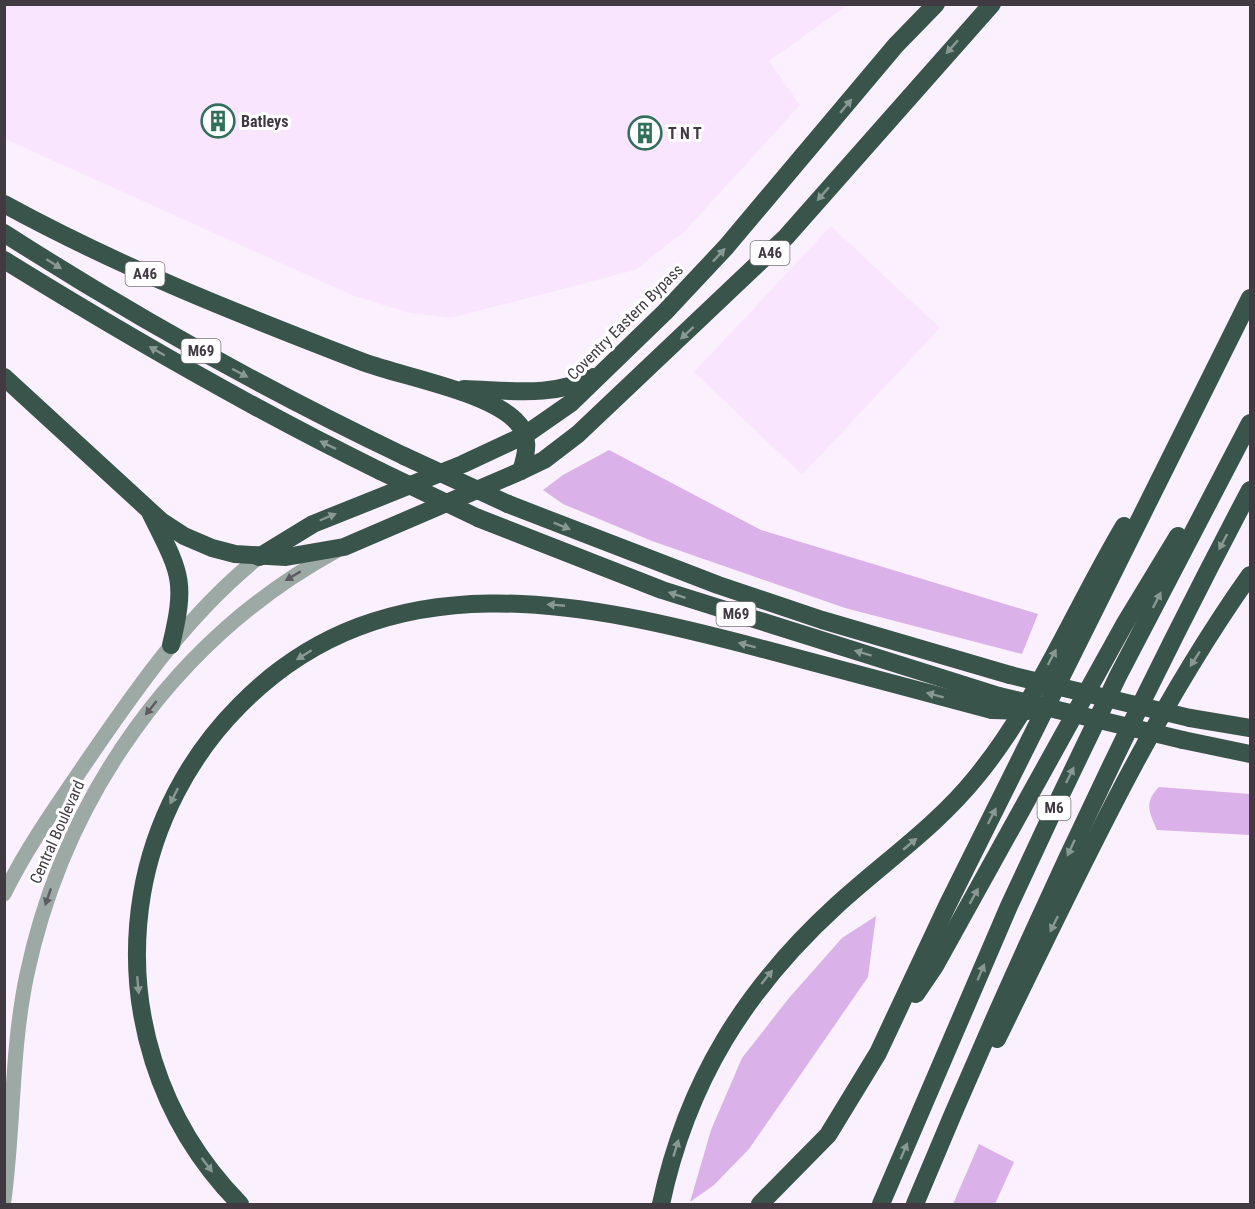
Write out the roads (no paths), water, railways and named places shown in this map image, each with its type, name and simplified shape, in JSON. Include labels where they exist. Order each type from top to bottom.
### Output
[{"type":"highway","name":"Coventry Eastern Bypass","points":[[259,557],[313,524],[463,464],[525,435],[571,403],[615,362],[726,247],[896,45],[936,4]]},
{"type":"highway","name":"A46","points":[[4,377],[148,510],[183,536],[212,548],[259,557],[307,555],[344,547],[544,460],[578,434],[738,285],[786,237],[992,4]]},
{"type":"highway","name":"A46","points":[[4,204],[54,231],[196,297],[387,371],[447,388],[504,412],[516,421],[525,435]]},
{"type":"highway","name":"M69","points":[[4,232],[140,317],[221,363],[312,412],[508,504],[718,585],[822,620],[1010,675],[1190,718],[1251,728]]},
{"type":"highway","name":"M69","points":[[4,260],[298,431],[477,518],[662,590],[996,703]]},
{"type":"highway","points":[[887,1035],[947,906],[1251,298]]},
{"type":"highway","name":"A46","points":[[447,388],[545,392],[580,384],[615,362]]},
{"type":"highway","points":[[661,1204],[686,1117],[730,1028],[776,966],[807,934],[920,835],[976,777],[997,749],[1044,672],[1106,556],[1201,396]]},
{"type":"highway","name":"M6","points":[[881,1204],[1009,906],[1057,803],[1225,467],[1251,423]]},
{"type":"highway","points":[[521,471],[527,455],[525,435]]},
{"type":"highway","points":[[760,1204],[828,1135],[887,1035],[934,966],[1124,625],[1178,536],[1225,467]]},
{"type":"highway","name":"M6","points":[[916,1204],[996,1013],[1079,831],[1159,667],[1251,490]]},
{"type":"highway","name":"A46","points":[[148,510],[172,553],[179,575],[180,603],[171,645]]},
{"type":"highway","points":[[916,1204],[1131,769],[1179,683],[1251,575]]},
{"type":"highway","points":[[240,1204],[190,1143],[171,1108],[149,1051],[138,985],[138,919],[144,881],[167,810],[187,772],[227,717],[273,675],[315,648],[356,628],[425,608],[488,602],[595,610],[675,626],[996,703],[1063,712],[1251,754]]},
{"type":"street","name":"Central Boulevard","points":[[4,1200],[13,1078],[27,974],[45,905],[82,815],[128,738],[191,661],[230,622],[279,584],[344,547]]},
{"type":"street","name":"Central Boulevard","points":[[4,894],[56,806],[171,645],[222,588],[259,557]]},
{"type":"place","name":"Batleys","points":[[218,121]]},
{"type":"place","name":"T N T","points":[[645,133]]}]
